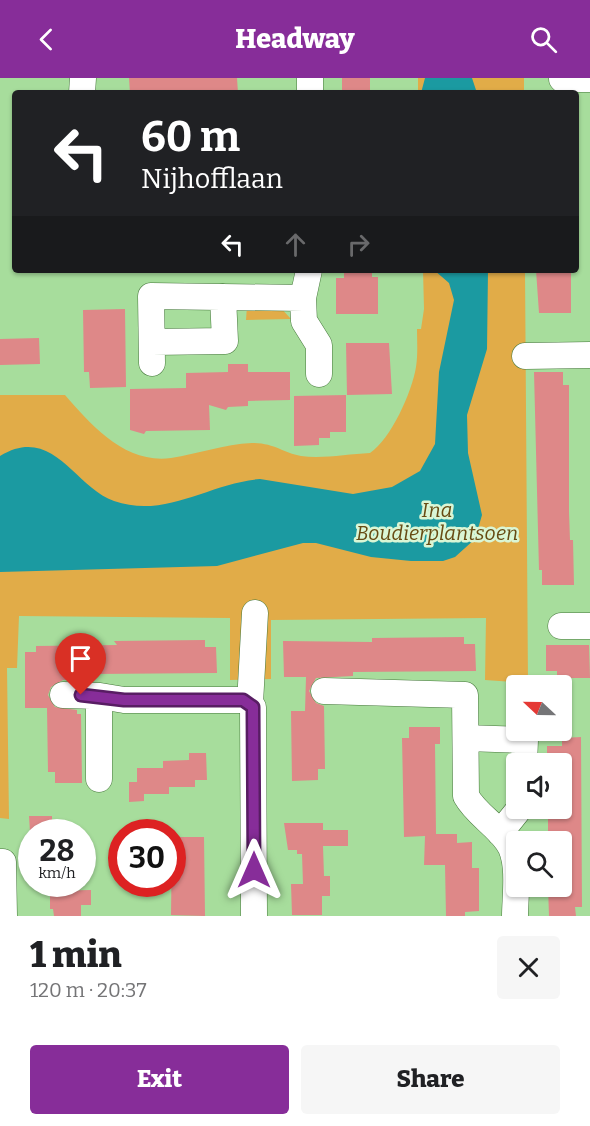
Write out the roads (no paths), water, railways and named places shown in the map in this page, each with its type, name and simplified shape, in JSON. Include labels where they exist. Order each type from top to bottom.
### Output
[{"type":"street","points":[[562,79],[590,80]]},
{"type":"street","points":[[309,273],[303,298],[304,321],[319,345],[319,374]]},
{"type":"street","points":[[223,297],[225,341],[152,352],[151,296],[303,298]]},
{"type":"street","points":[[525,356],[590,355]]},
{"type":"street","points":[[254,916],[253,707],[250,703],[255,613]]},
{"type":"street","points":[[561,626],[590,626]]},
{"type":"street","points":[[324,691],[465,695],[466,796],[471,806],[509,843],[514,857],[515,916]]},
{"type":"street","points":[[63,695],[99,696],[124,700],[243,700],[250,703]]},
{"type":"street","points":[[99,696],[99,779]]},
{"type":"street","points":[[466,738],[525,740],[524,753]]},
{"type":"street","points":[[500,833],[511,819]]},
{"type":"street","points":[[0,862],[3,862],[4,916]]},
{"type":"water","points":[[425,78],[472,78],[476,90],[422,90]]},
{"type":"water","points":[[437,273],[488,273],[487,349],[467,415],[468,453],[482,515],[475,539],[455,557],[443,561],[411,561],[371,557],[316,543],[303,543],[217,566],[0,572],[0,456],[18,448],[35,448],[49,452],[100,494],[114,501],[133,505],[152,506],[170,503],[241,482],[260,479],[353,494],[392,487],[420,471],[435,444],[439,372],[454,300],[449,283]]},
{"type":"park label","name":"Ina Boudierplantsoen","points":[[437,522]]}]
